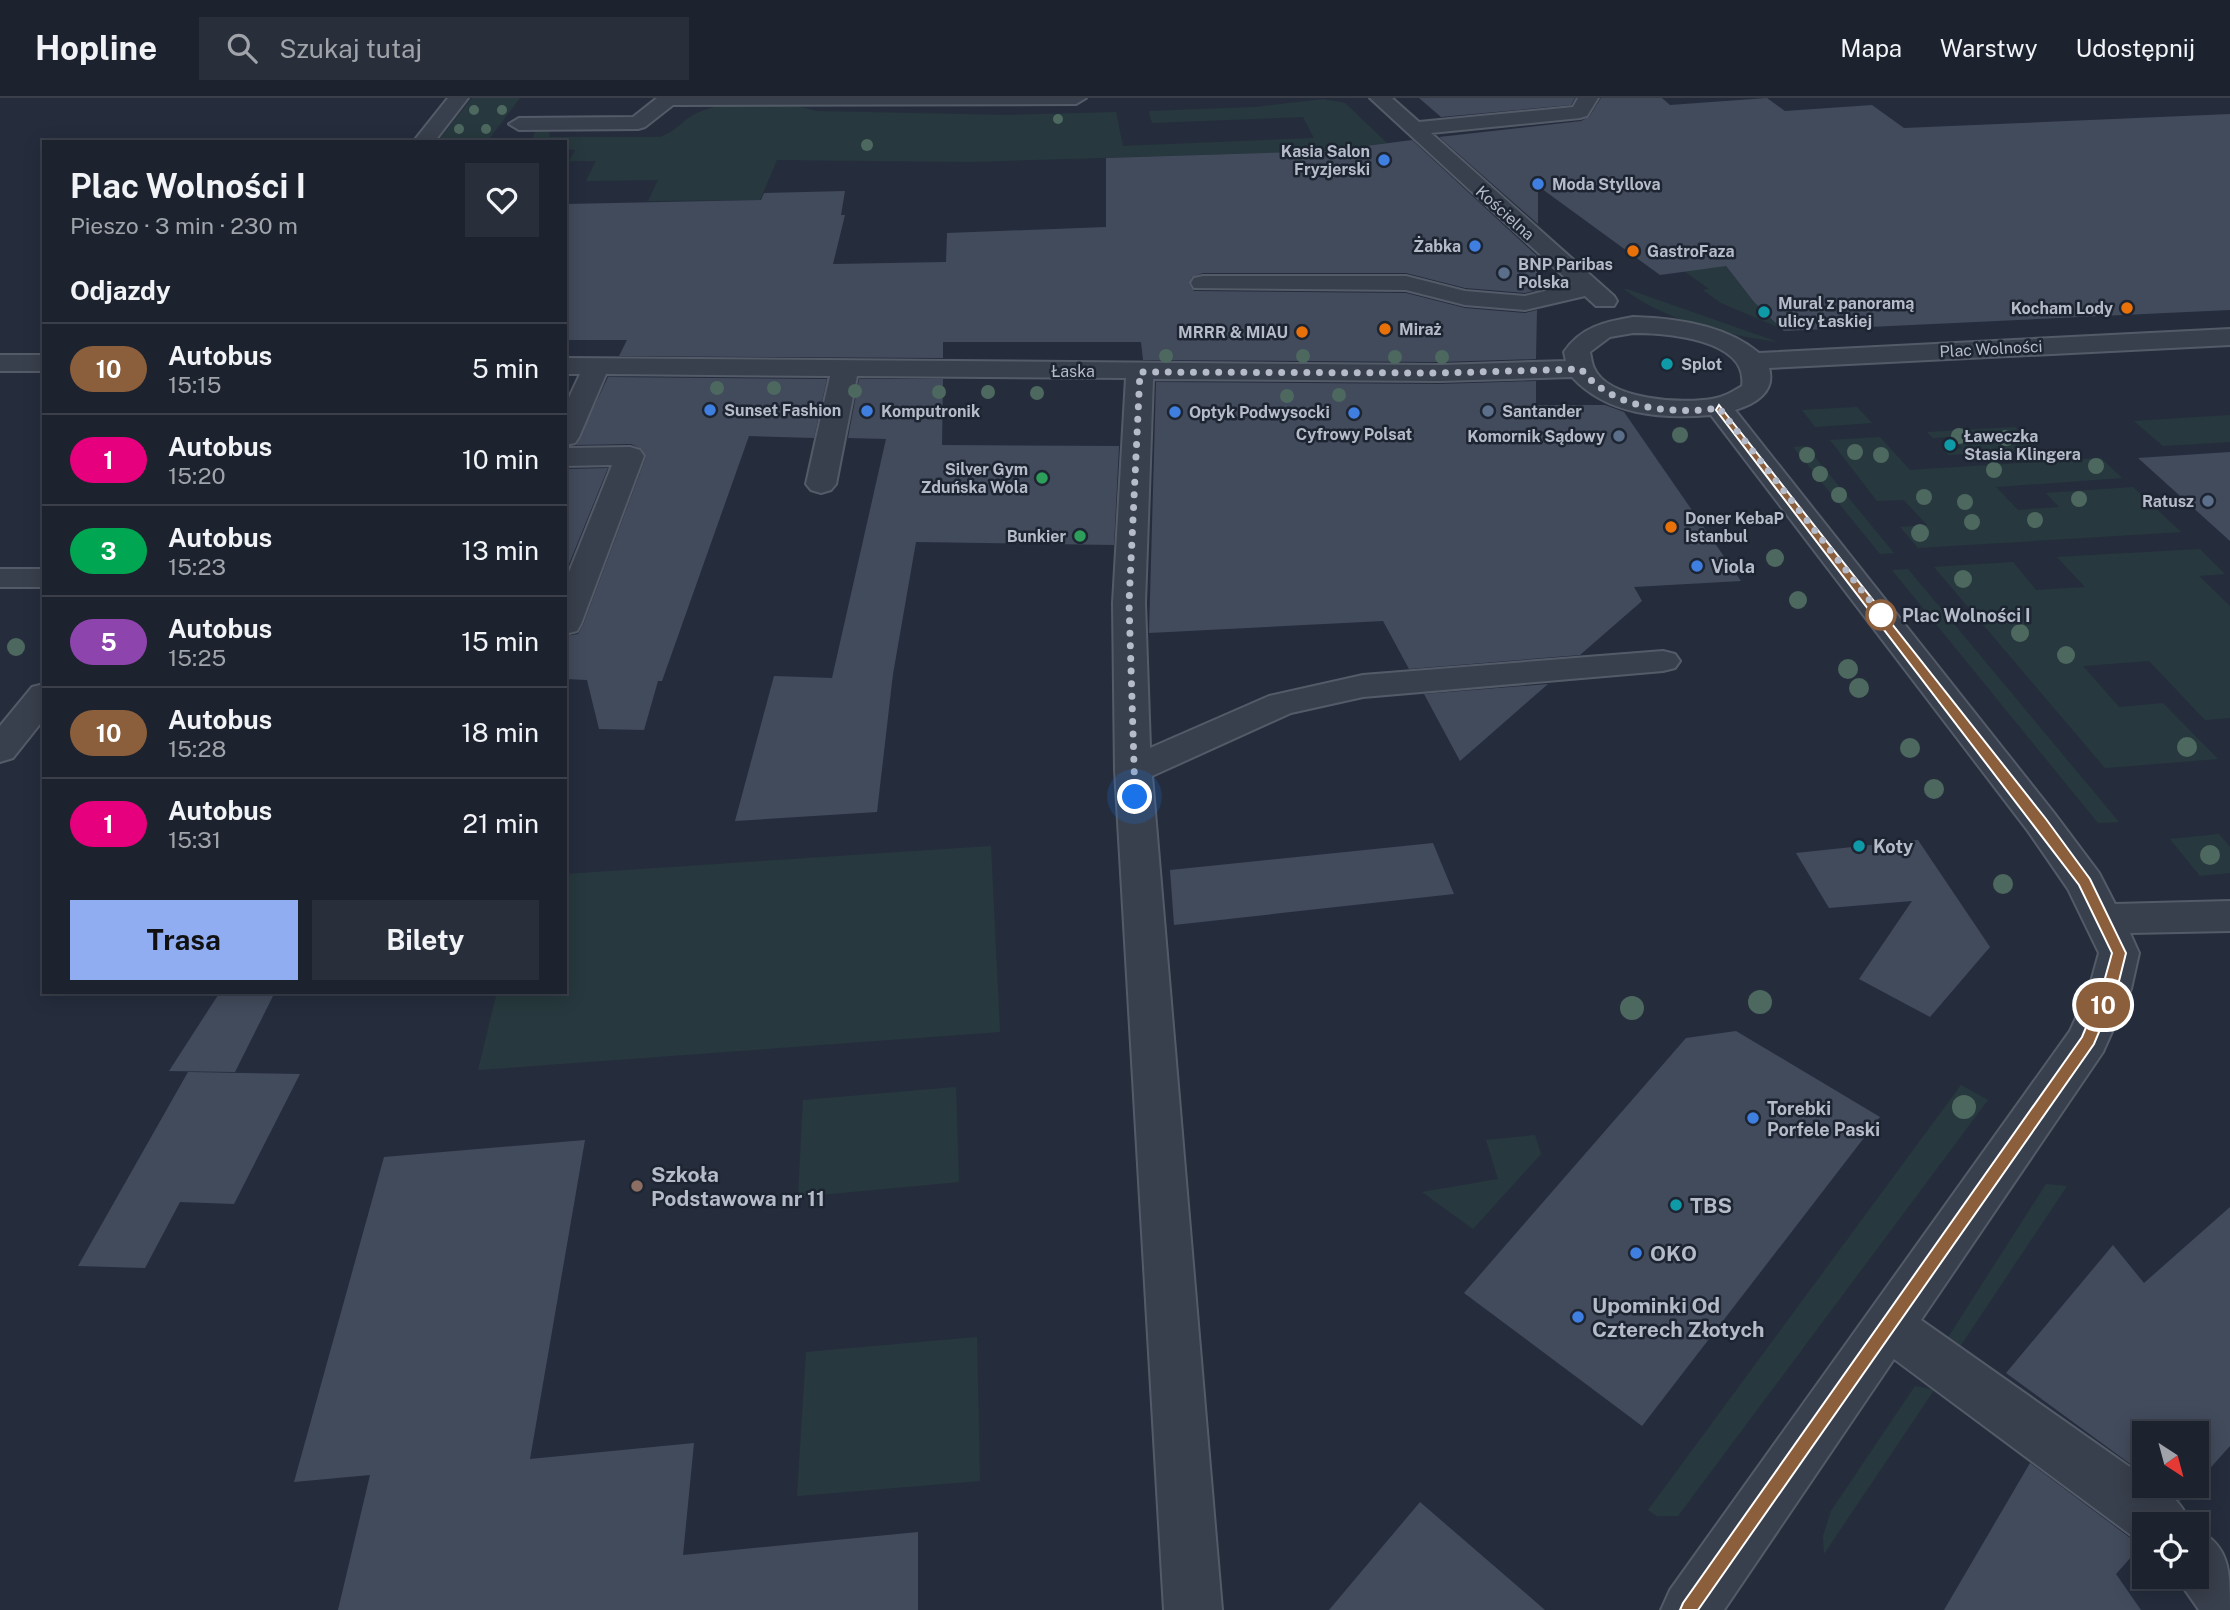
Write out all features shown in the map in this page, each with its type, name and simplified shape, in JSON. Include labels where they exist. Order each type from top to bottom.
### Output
[{"type":"street","points":[[425,140],[458,98]]},
{"type":"street","points":[[507,140],[525,115],[638,123],[668,99],[1076,98]]},
{"type":"street","name":"Kościelna","points":[[1380,98],[1633,325]]},
{"type":"street","points":[[1414,129],[1580,112],[1588,98]]},
{"type":"street","points":[[1203,283],[1406,283],[1465,298],[1525,303],[1569,294],[1587,286]]},
{"type":"street","points":[[1633,325],[1673,327],[1702,333],[1728,344],[1752,361],[1758,376],[1755,389],[1741,400],[1719,408],[1682,410],[1643,405],[1608,393],[1581,369],[1577,352],[1589,338],[1612,328],[1633,325]]},
{"type":"street","name":"Plac Wolności","points":[[1752,361],[2230,337]]},
{"type":"street","points":[[0,363],[42,363]]},
{"type":"street","name":"Łaska","points":[[567,366],[1440,373],[1581,369]]},
{"type":"street","points":[[567,432],[596,367]]},
{"type":"street","points":[[821,484],[845,369]]},
{"type":"street","points":[[1140,372],[1129,603],[1133,770],[1193,1610]]},
{"type":"street","points":[[1690,1610],[2088,1040],[2110,989],[2119,953],[2105,919],[2085,883],[2041,822],[1719,408]]},
{"type":"street","points":[[567,457],[630,456],[567,619]]},
{"type":"street","points":[[0,578],[42,578]]},
{"type":"street","points":[[1133,770],[1281,704],[1363,686],[1663,661]]},
{"type":"street","points":[[0,750],[42,698]]},
{"type":"street","points":[[2105,919],[2230,916]]},
{"type":"street","points":[[1888,1325],[2146,1512]]},
{"type":"street","points":[[2209,1576],[2230,1606]]},
{"type":"shaded area","points":[[472,98],[520,98],[488,140],[439,140]]},
{"type":"shaded area","points":[[1323,99],[1345,103],[1387,143],[1328,151],[970,162],[777,160],[760,200],[648,201],[658,180],[586,181],[596,161],[569,161],[575,150],[567,149],[567,140],[531,140],[537,129],[550,129],[549,137],[660,137],[697,113],[725,105],[756,102],[787,104],[816,111],[1008,115],[1116,112],[1123,146],[1314,138],[1303,117],[1152,123],[1149,111],[1256,107]]},
{"type":"shaded area","points":[[1621,225],[1723,263],[1754,302],[1780,328],[1721,303],[1703,290],[1709,289]]},
{"type":"shaded area","points":[[1624,289],[1778,342],[1697,325],[1658,310]]},
{"type":"shaded area","points":[[1857,407],[1872,423],[1815,427],[1802,410]]},
{"type":"shaded area","points":[[2230,415],[2230,442],[2163,446],[2134,421]]},
{"type":"shaded area","points":[[2015,427],[2038,450],[1948,455],[1944,450],[1962,448],[1951,437],[1933,438],[1927,432]]},
{"type":"shaded area","points":[[1880,437],[1910,470],[2101,458],[2122,478],[1996,487],[2018,510],[2059,507],[2046,493],[2133,487],[2181,532],[1918,548],[1900,527],[1927,525],[1904,500],[1877,501],[1830,440]]},
{"type":"shaded area","points":[[1806,446],[1894,553],[1880,554],[1793,447]]},
{"type":"shaded area","points":[[2200,549],[2225,574],[2199,576],[2230,606],[2230,718],[2205,720],[2149,661],[2083,666],[2119,707],[2163,703],[2218,759],[2105,768],[1934,567],[2013,562],[2036,590],[2085,587],[2057,557]]},
{"type":"shaded area","points":[[1908,569],[2119,822],[2098,823],[1892,570]]},
{"type":"shaded area","points":[[2219,834],[2230,847],[2230,873],[2200,876],[2170,839]]},
{"type":"shaded area","points":[[991,846],[1000,1032],[478,1070],[497,994],[567,994],[567,874]]},
{"type":"shaded area","points":[[1961,1085],[1988,1100],[1678,1516],[1657,1516],[1648,1510]]},
{"type":"shaded area","points":[[956,1087],[959,1182],[798,1197],[803,1100]]},
{"type":"shaded area","points":[[1535,1135],[1541,1154],[1473,1229],[1422,1192],[1498,1179],[1486,1140]]},
{"type":"shaded area","points":[[2046,1184],[2067,1186],[1957,1351],[1945,1342]]},
{"type":"shaded area","points":[[977,1337],[980,1481],[797,1496],[806,1352]]},
{"type":"shaded area","points":[[1915,1386],[1934,1390],[1824,1554],[1823,1536],[1831,1511]]},
{"type":"building","points":[[1419,98],[1575,98],[1571,105],[1441,117]]},
{"type":"building","points":[[1601,98],[1662,98],[1670,105],[1767,98],[1785,111],[1872,105],[1904,128],[2230,114],[2230,310],[1784,331],[1754,302],[1726,266],[1660,275],[1538,186],[1538,224],[1439,137],[1581,121],[1589,117]]},
{"type":"building","points":[[1412,140],[1537,256],[1537,290],[1525,293],[1465,288],[1406,273],[1203,273],[1192,277],[1189,284],[1194,291],[1406,293],[1465,308],[1525,313],[1537,310],[1536,359],[1440,362],[1143,360],[1141,342],[943,342],[943,358],[619,356],[627,340],[567,340],[567,204],[761,200],[764,193],[845,191],[841,215],[845,215],[833,264],[946,262],[947,233],[1106,227],[1106,158],[1327,151]]},
{"type":"building","points":[[608,377],[827,379],[814,438],[749,436],[662,681],[658,681],[644,730],[599,729],[587,680],[567,679],[567,636],[578,634],[583,625],[646,457],[642,449],[631,444],[576,445]]},
{"type":"building","points":[[859,379],[943,379],[942,445],[1119,446],[1114,545],[916,542],[893,674],[877,812],[735,821],[774,676],[832,678],[886,439],[848,438]]},
{"type":"building","points":[[1536,381],[1536,405],[1605,405],[1624,412],[1741,581],[1634,587],[1642,601],[1580,655],[1409,669],[1383,621],[1149,633],[1156,382],[1440,384]]},
{"type":"building","name":"Ratusz","points":[[2230,452],[2230,541],[2138,458]]},
{"type":"building","points":[[608,468],[567,569],[567,469]]},
{"type":"building","points":[[1548,684],[1460,761],[1424,694]]},
{"type":"building","points":[[1918,840],[1990,947],[1930,1017],[1859,979],[1912,901],[1829,908],[1796,853]]},
{"type":"building","points":[[1433,843],[1454,894],[1174,925],[1170,870]]},
{"type":"building","points":[[219,994],[274,994],[235,1072],[169,1071]]},
{"type":"building","name":"TBS","points":[[1736,1031],[1880,1117],[1642,1426],[1464,1293],[1686,1038]]},
{"type":"building","points":[[188,1072],[300,1074],[234,1204],[180,1202],[145,1268],[78,1266]]},
{"type":"building","points":[[585,1140],[530,1459],[694,1443],[683,1555],[918,1532],[918,1610],[338,1610],[370,1475],[294,1482],[384,1157]]},
{"type":"building","points":[[2230,1207],[2230,1446],[2209,1469],[2209,1421],[2132,1421],[2132,1465],[2006,1373],[2113,1245],[2144,1283]]},
{"type":"building","points":[[2030,1463],[2132,1539],[2132,1556],[2116,1574],[2141,1610],[1944,1610]]},
{"type":"building","points":[[1420,1502],[1545,1610],[1329,1610]]},
{"type":"bus line","name":"10","points":[[1691,1610],[2088,1040],[2110,989],[2119,953],[2105,919],[2085,883],[2041,822],[1719,408]]},
{"type":"place","name":"Kasia Salon Fryzjerski","points":[[1384,160]]},
{"type":"place","name":"Moda Styllova","points":[[1538,184]]},
{"type":"place","name":"Żabka","points":[[1475,246]]},
{"type":"place","name":"GastroFaza","points":[[1633,251]]},
{"type":"place","name":"BNP Paribas Polska","points":[[1504,273]]},
{"type":"place","name":"Kocham Lody","points":[[2127,308]]},
{"type":"place","name":"Mural z panoramą ulicy Łaskiej","points":[[1764,312]]},
{"type":"place","name":"Miraż","points":[[1385,329]]},
{"type":"place","name":"MRRR & MIAU","points":[[1302,332]]},
{"type":"place","name":"Splot","points":[[1667,364]]},
{"type":"place","name":"Sunset Fashion","points":[[710,410]]},
{"type":"place","name":"Komputronik","points":[[867,411]]},
{"type":"place","name":"Santander","points":[[1488,411]]},
{"type":"place","name":"Optyk Podwysocki","points":[[1175,412]]},
{"type":"place","name":"Cyfrowy Polsat","points":[[1354,413]]},
{"type":"place","name":"Komornik Sądowy","points":[[1619,436]]},
{"type":"place","name":"Ławeczka Stasia Klingera","points":[[1950,445]]},
{"type":"place","name":"Silver Gym Zduńska Wola","points":[[1042,478]]},
{"type":"place","name":"Ratusz","points":[[2208,501]]},
{"type":"place","name":"Doner KebaP Istanbul","points":[[1671,527]]},
{"type":"place","name":"Bunkier","points":[[1080,536]]},
{"type":"place","name":"Viola","points":[[1697,566]]},
{"type":"place","name":"Plac Wolności I","points":[[1881,615]]},
{"type":"place","name":"Koty","points":[[1859,846]]},
{"type":"place","name":"Torebki Porfele Paski","points":[[1753,1118]]},
{"type":"place","name":"Szkoła Podstawowa nr 11","points":[[637,1186]]},
{"type":"place","name":"TBS","points":[[1676,1205]]},
{"type":"place","name":"OKO","points":[[1636,1253]]},
{"type":"place","name":"Upominki Od Czterech Złotych","points":[[1578,1317]]},
{"type":"route","points":[[1135,797],[1129,603],[1131,516],[1140,372],[1440,373],[1581,369],[1591,381],[1608,393],[1643,405],[1682,410],[1719,408],[1881,615]]}]
